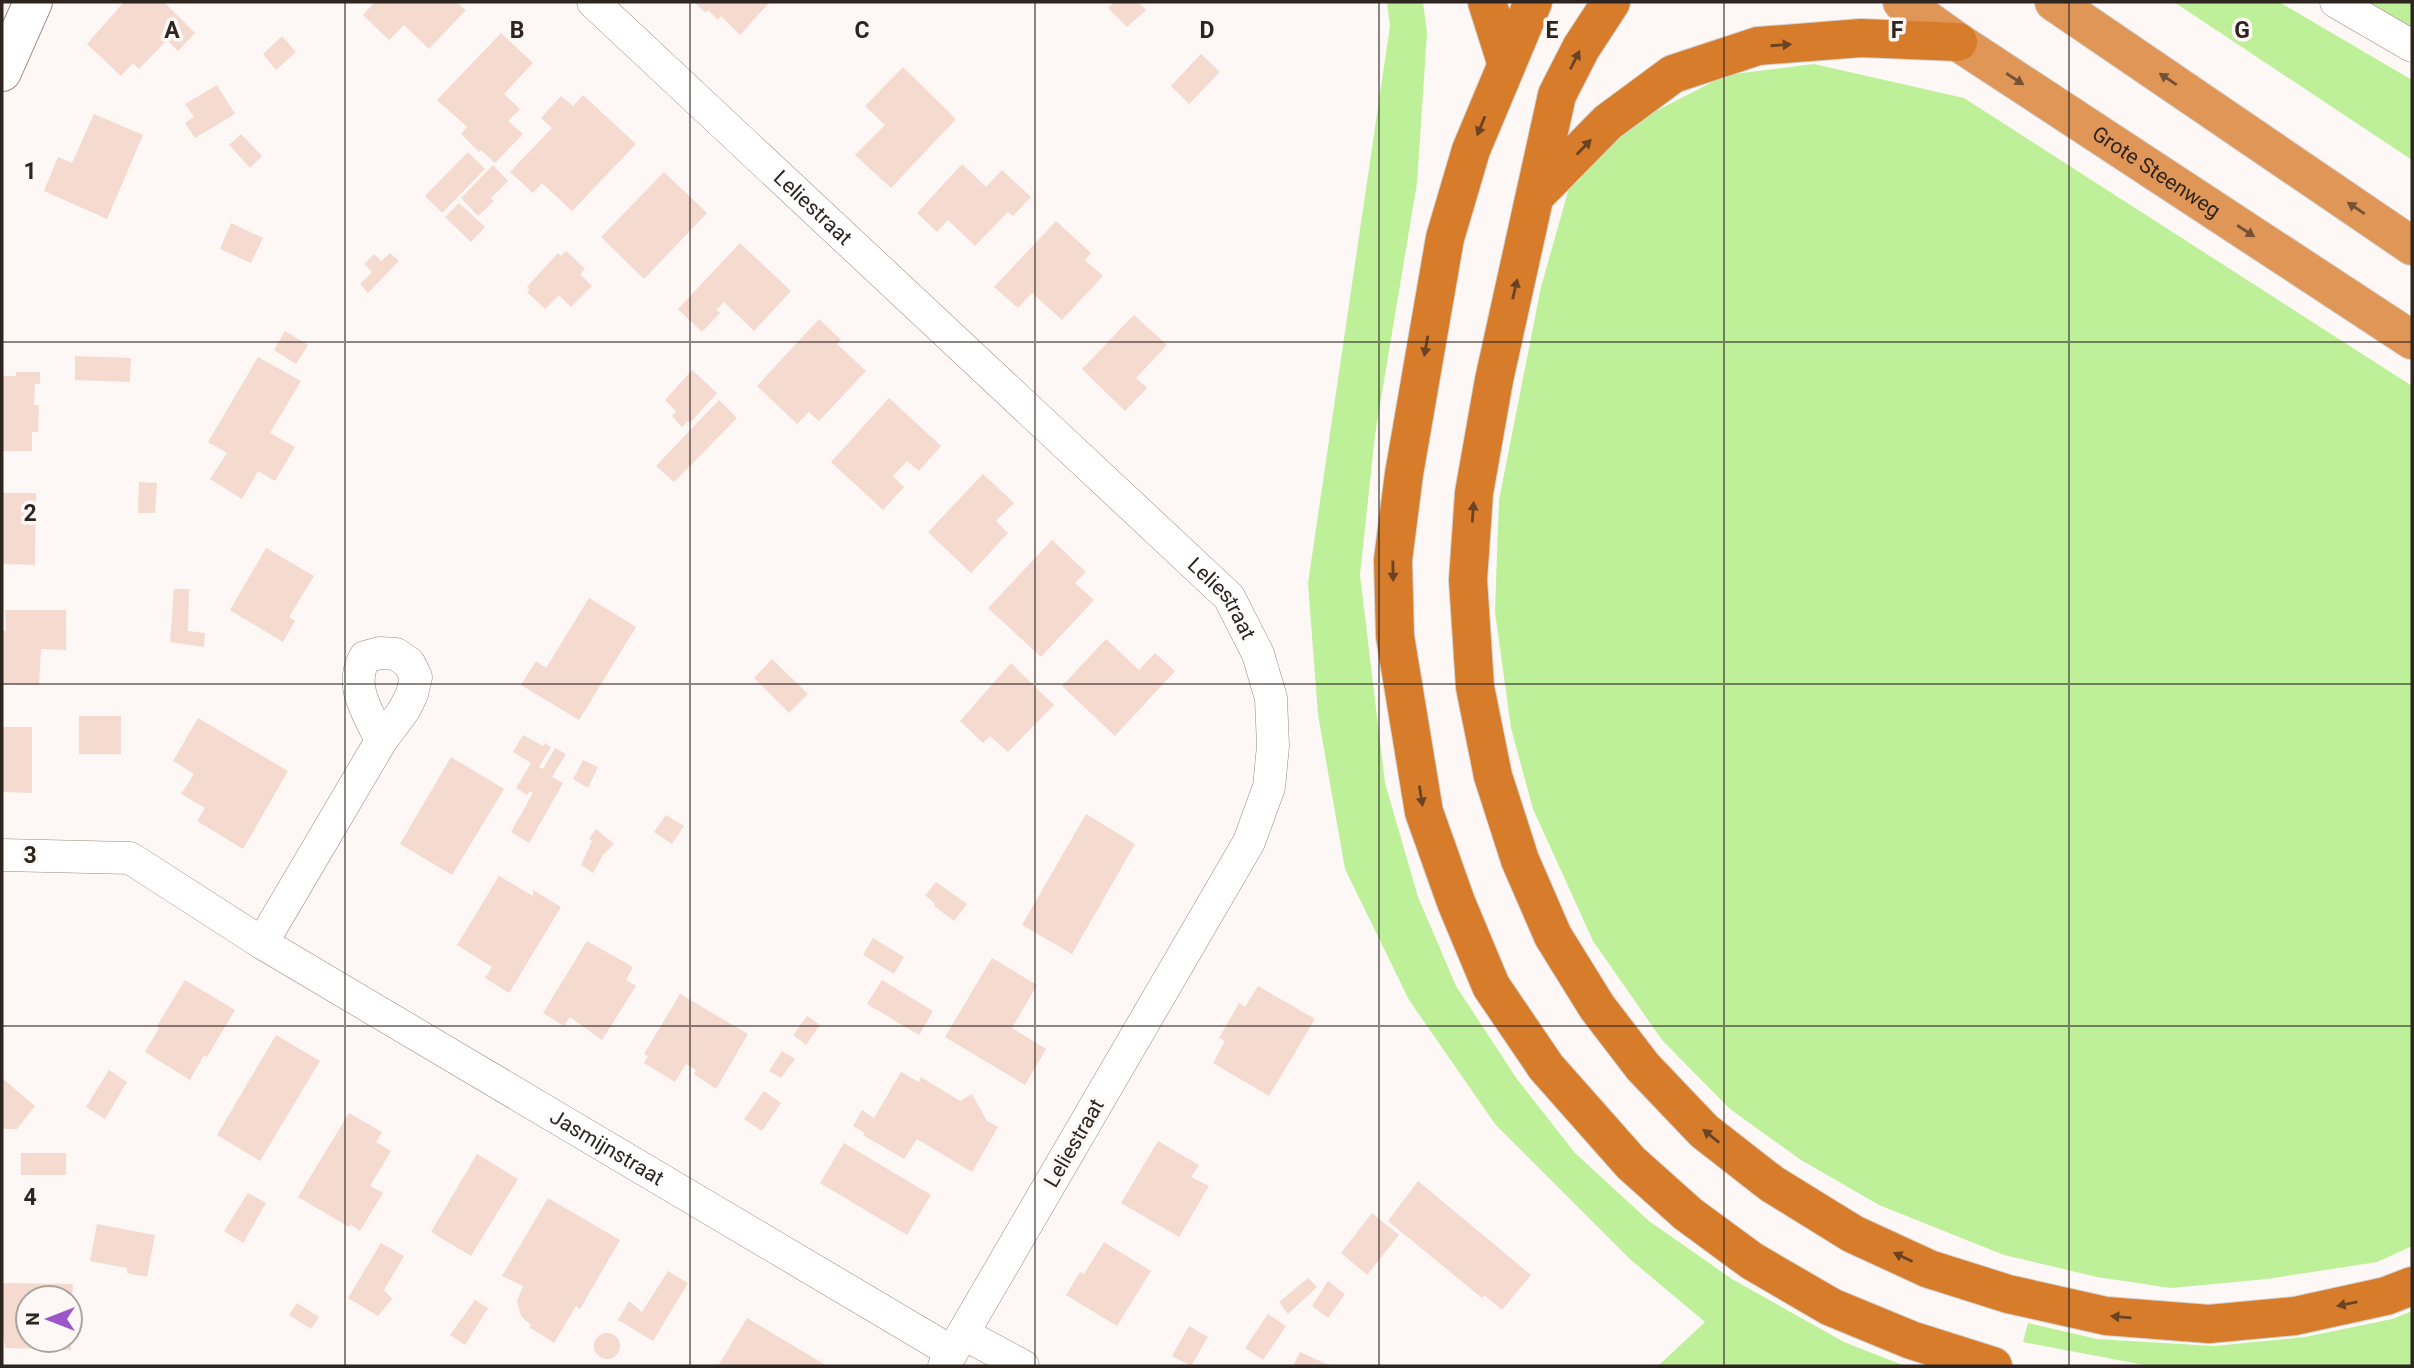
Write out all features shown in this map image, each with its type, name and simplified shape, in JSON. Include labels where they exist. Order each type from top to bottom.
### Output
[{"type":"highway","points":[[1487,2],[1506,62]]},
{"type":"highway","points":[[1533,2],[1471,150],[1445,238],[1404,474],[1393,561],[1395,636],[1424,813],[1455,902],[1492,986],[1546,1067],[1630,1163],[1688,1214],[1752,1261],[1831,1307],[1911,1340],[1993,1366]]},
{"type":"highway","points":[[1611,2],[1581,48],[1557,95],[1494,380],[1474,493],[1468,580],[1475,687],[1493,776],[1520,859],[1553,936],[1597,1007],[1643,1067],[1704,1131],[1772,1184],[1853,1234],[1929,1269],[2008,1294],[2106,1316],[2209,1324],[2295,1316],[2386,1296],[2412,1286]]},
{"type":"highway","name":"Grote Steenweg","points":[[1902,2],[1958,42],[2412,340]]},
{"type":"highway","points":[[2054,2],[2412,246]]},
{"type":"highway","points":[[1536,195],[1608,122],[1673,74],[1758,46],[1861,38],[1958,42]]},
{"type":"street","points":[[2,72],[33,2]]},
{"type":"street","name":"Leliestraat","points":[[593,2],[1229,597],[1258,654],[1271,698],[1273,746],[1269,787],[1249,842],[953,1351]]},
{"type":"street","points":[[2336,2],[2412,46]]},
{"type":"street","points":[[262,943],[381,741]]},
{"type":"street","name":"Jasmijnstraat","points":[[2,855],[130,858],[262,943],[953,1351],[1023,1366]]},
{"type":"green space","points":[[1387,2],[1423,2],[1427,33],[1417,183],[1375,435],[1360,575],[1385,783],[1418,897],[1456,986],[1517,1079],[1575,1153],[1649,1221],[1732,1279],[1844,1342],[1905,1366],[1658,1366],[1705,1322],[1631,1260],[1495,1124],[1409,1000],[1345,869],[1318,715],[1308,583],[1390,26]]},
{"type":"green space","points":[[2174,2],[2279,2],[2412,80],[2412,160]]},
{"type":"green space","points":[[2368,2],[2412,2],[2412,27]]},
{"type":"green space","points":[[1814,64],[1964,98],[2412,386],[2412,1246],[2377,1262],[2267,1279],[2171,1288],[2097,1277],[2004,1255],[1879,1205],[1801,1160],[1730,1109],[1662,1040],[1593,941],[1533,809],[1511,728],[1495,612],[1499,500],[1541,287],[1569,188],[1619,135],[1656,111],[1726,75]]},
{"type":"green space","points":[[2412,1311],[2412,1366],[2150,1366],[2023,1342],[2028,1323],[2097,1339],[2214,1346],[2305,1337],[2392,1319]]},
{"type":"building","points":[[124,2],[164,2],[195,33],[178,51],[167,40],[139,69],[133,63],[121,76],[87,44]]},
{"type":"building","points":[[375,2],[456,2],[466,10],[429,49],[404,25],[389,40],[363,15]]},
{"type":"building","points":[[694,2],[770,2],[740,35],[721,16],[718,20]]},
{"type":"building","points":[[1114,2],[1138,2],[1146,10],[1127,27],[1108,8]]},
{"type":"building","points":[[501,33],[533,63],[504,94],[520,109],[508,121],[523,134],[495,163],[461,134],[467,127],[437,100]]},
{"type":"building","points":[[282,36],[296,52],[276,70],[263,54]]},
{"type":"building","points":[[1201,54],[1220,72],[1189,104],[1171,86]]},
{"type":"building","points":[[903,67],[956,119],[891,188],[855,155],[885,125],[865,106]]},
{"type":"building","points":[[217,85],[235,114],[195,138],[185,123],[194,117],[185,104]]},
{"type":"building","points":[[583,95],[636,144],[572,211],[542,183],[533,193],[510,172],[552,128],[541,118],[561,96],[573,106]]},
{"type":"building","points":[[94,114],[143,135],[107,219],[44,191],[58,157],[72,163]]},
{"type":"building","points":[[241,134],[262,156],[250,168],[229,145]]},
{"type":"building","points":[[468,152],[485,169],[442,213],[425,196]]},
{"type":"building","points":[[962,164],[986,187],[1002,170],[1031,197],[1013,216],[1008,212],[975,246],[948,220],[937,232],[917,213]]},
{"type":"building","points":[[493,165],[508,181],[491,198],[494,201],[478,216],[461,198]]},
{"type":"building","points":[[664,172],[707,213],[644,279],[601,237]]},
{"type":"building","points":[[459,203],[485,227],[471,242],[445,217]]},
{"type":"building","points":[[1056,221],[1091,253],[1085,260],[1103,276],[1062,320],[1032,293],[1018,308],[994,287]]},
{"type":"building","points":[[231,223],[263,238],[251,263],[220,249]]},
{"type":"building","points":[[740,243],[791,291],[754,331],[724,302],[716,310],[720,313],[702,332],[678,309]]},
{"type":"building","points":[[566,251],[585,269],[580,274],[592,286],[571,307],[559,295],[545,309],[527,292],[530,290],[527,287],[558,253],[561,256]]},
{"type":"building","points":[[390,253],[399,261],[368,293],[360,284],[372,272],[364,264],[374,254],[381,261]]},
{"type":"building","points":[[1134,315],[1167,345],[1136,378],[1147,388],[1125,411],[1082,369]]},
{"type":"building","points":[[819,319],[841,340],[837,344],[866,371],[819,421],[809,412],[797,424],[757,386]]},
{"type":"building","points":[[285,331],[308,345],[296,364],[274,350]]},
{"type":"building","points":[[75,356],[131,358],[130,382],[75,380]]},
{"type":"building","points":[[258,357],[301,381],[270,433],[295,447],[275,481],[258,471],[242,499],[210,479],[227,453],[208,442]]},
{"type":"building","points":[[692,370],[717,393],[690,423],[688,421],[682,427],[672,416],[676,411],[665,400]]},
{"type":"building","points":[[16,372],[40,372],[40,384],[35,384],[34,405],[39,405],[38,432],[32,432],[32,451],[2,451],[2,376],[16,376]]},
{"type":"building","points":[[889,398],[941,446],[919,471],[907,461],[893,476],[904,487],[883,510],[831,462]]},
{"type":"building","points":[[719,400],[737,418],[674,482],[656,466]]},
{"type":"building","points":[[983,474],[1014,503],[996,521],[1008,533],[971,573],[928,532]]},
{"type":"building","points":[[139,482],[157,483],[155,513],[138,513]]},
{"type":"building","points":[[2,493],[36,493],[35,565],[2,564]]},
{"type":"building","points":[[1052,540],[1086,572],[1075,583],[1094,600],[1041,657],[988,608]]},
{"type":"building","points":[[266,548],[314,576],[289,617],[295,621],[283,642],[230,610]]},
{"type":"building","points":[[174,589],[189,589],[188,631],[205,633],[204,647],[170,642]]},
{"type":"building","points":[[589,598],[636,627],[579,720],[521,685],[536,661],[546,668]]},
{"type":"building","points":[[5,610],[66,610],[66,650],[41,649],[39,685],[2,684],[2,631],[6,631]]},
{"type":"building","points":[[1106,639],[1139,670],[1155,653],[1175,671],[1115,736],[1062,686]]},
{"type":"building","points":[[772,659],[808,694],[789,713],[754,678]]},
{"type":"building","points":[[1011,663],[1054,705],[1008,752],[990,736],[983,743],[960,721]]},
{"type":"building","points":[[79,716],[121,716],[121,754],[79,754]]},
{"type":"building","points":[[198,718],[288,771],[243,849],[197,821],[205,808],[181,794],[194,774],[173,761]]},
{"type":"building","points":[[2,727],[32,727],[32,793],[2,792]]},
{"type":"building","points":[[523,735],[543,746],[545,743],[551,747],[539,767],[543,769],[555,748],[566,754],[552,777],[563,783],[529,843],[511,832],[533,793],[530,791],[527,795],[516,788],[531,763],[513,752]]},
{"type":"building","points":[[451,757],[504,789],[452,875],[400,844]]},
{"type":"building","points":[[583,760],[598,767],[588,788],[573,779]]},
{"type":"building","points":[[1086,814],[1135,844],[1072,954],[1022,925]]},
{"type":"building","points":[[666,815],[684,826],[672,844],[654,832]]},
{"type":"building","points":[[596,829],[614,844],[603,855],[593,873],[581,865],[592,841],[589,839]]},
{"type":"building","points":[[499,876],[533,896],[533,890],[561,907],[509,993],[485,978],[492,967],[457,945]]},
{"type":"building","points":[[936,882],[967,904],[954,921],[934,906],[925,895]]},
{"type":"building","points":[[873,938],[904,957],[894,974],[863,955]]},
{"type":"building","points":[[587,941],[633,967],[626,980],[636,986],[602,1040],[570,1017],[564,1026],[543,1013]]},
{"type":"building","points":[[992,958],[1037,985],[1012,1028],[1046,1049],[1025,1085],[945,1037]]},
{"type":"building","points":[[185,980],[235,1010],[190,1080],[145,1052],[159,1028],[157,1026]]},
{"type":"building","points":[[882,980],[933,1011],[919,1035],[867,1004]]},
{"type":"building","points":[[1258,986],[1315,1019],[1269,1096],[1213,1063],[1225,1041],[1219,1038],[1239,1003],[1245,1007]]},
{"type":"building","points":[[680,994],[748,1034],[716,1089],[694,1074],[696,1070],[686,1064],[675,1082],[644,1063],[648,1056],[644,1054]]},
{"type":"building","points":[[807,1016],[820,1025],[806,1045],[793,1035]]},
{"type":"building","points":[[276,1035],[320,1061],[260,1161],[217,1135]]},
{"type":"building","points":[[782,1051],[795,1059],[781,1078],[769,1071]]},
{"type":"building","points":[[109,1070],[127,1082],[105,1119],[86,1107]]},
{"type":"building","points":[[901,1072],[919,1082],[921,1077],[960,1101],[972,1094],[987,1121],[998,1127],[972,1172],[917,1139],[904,1159],[863,1135],[865,1133],[853,1126],[862,1110],[874,1118]]},
{"type":"building","points":[[2,1078],[35,1106],[17,1129],[2,1129]]},
{"type":"building","points":[[764,1091],[781,1103],[762,1131],[744,1119]]},
{"type":"building","points":[[349,1113],[382,1132],[376,1142],[391,1151],[370,1186],[383,1193],[360,1231],[298,1197]]},
{"type":"building","points":[[1158,1141],[1199,1165],[1191,1177],[1209,1186],[1179,1237],[1121,1203]]},
{"type":"building","points":[[844,1143],[931,1195],[907,1235],[820,1183]]},
{"type":"building","points":[[21,1153],[66,1153],[66,1175],[21,1175]]},
{"type":"building","points":[[477,1154],[518,1179],[471,1256],[431,1232]]},
{"type":"building","points":[[1418,1181],[1531,1275],[1502,1310],[1484,1295],[1482,1298],[1388,1221]]},
{"type":"building","points":[[248,1193],[266,1203],[243,1243],[224,1231]]},
{"type":"building","points":[[548,1198],[620,1240],[580,1309],[576,1306],[554,1343],[529,1327],[531,1325],[521,1316],[517,1301],[523,1286],[502,1276]]},
{"type":"building","points":[[1372,1213],[1399,1235],[1367,1275],[1341,1253]]},
{"type":"building","points":[[97,1224],[155,1235],[147,1277],[127,1273],[127,1268],[90,1261]]},
{"type":"building","points":[[1104,1242],[1151,1271],[1117,1326],[1066,1295],[1080,1272],[1084,1274]]},
{"type":"building","points":[[381,1243],[404,1256],[384,1290],[392,1299],[378,1316],[348,1298]]},
{"type":"building","points":[[668,1271],[688,1283],[653,1341],[618,1320],[629,1301],[642,1312]]},
{"type":"building","points":[[1308,1278],[1317,1287],[1288,1314],[1279,1302]]},
{"type":"building","points":[[1328,1281],[1345,1294],[1328,1318],[1312,1306]]},
{"type":"building","points":[[2,1283],[73,1284],[14,1284],[14,1348],[5,1348]]},
{"type":"building","points":[[475,1300],[488,1308],[465,1345],[450,1335]]},
{"type":"building","points":[[297,1303],[319,1317],[311,1329],[289,1315]]},
{"type":"building","points":[[1268,1314],[1286,1326],[1263,1360],[1245,1348]]},
{"type":"building","points":[[747,1318],[824,1364],[718,1366]]},
{"type":"building","points":[[1189,1326],[1208,1337],[1191,1366],[1172,1356]]},
{"type":"building","points":[[607,1333],[616,1337],[620,1346],[616,1355],[607,1359],[598,1355],[594,1346],[598,1337]]},
{"type":"building","points":[[1300,1352],[1331,1366],[1293,1366]]}]
